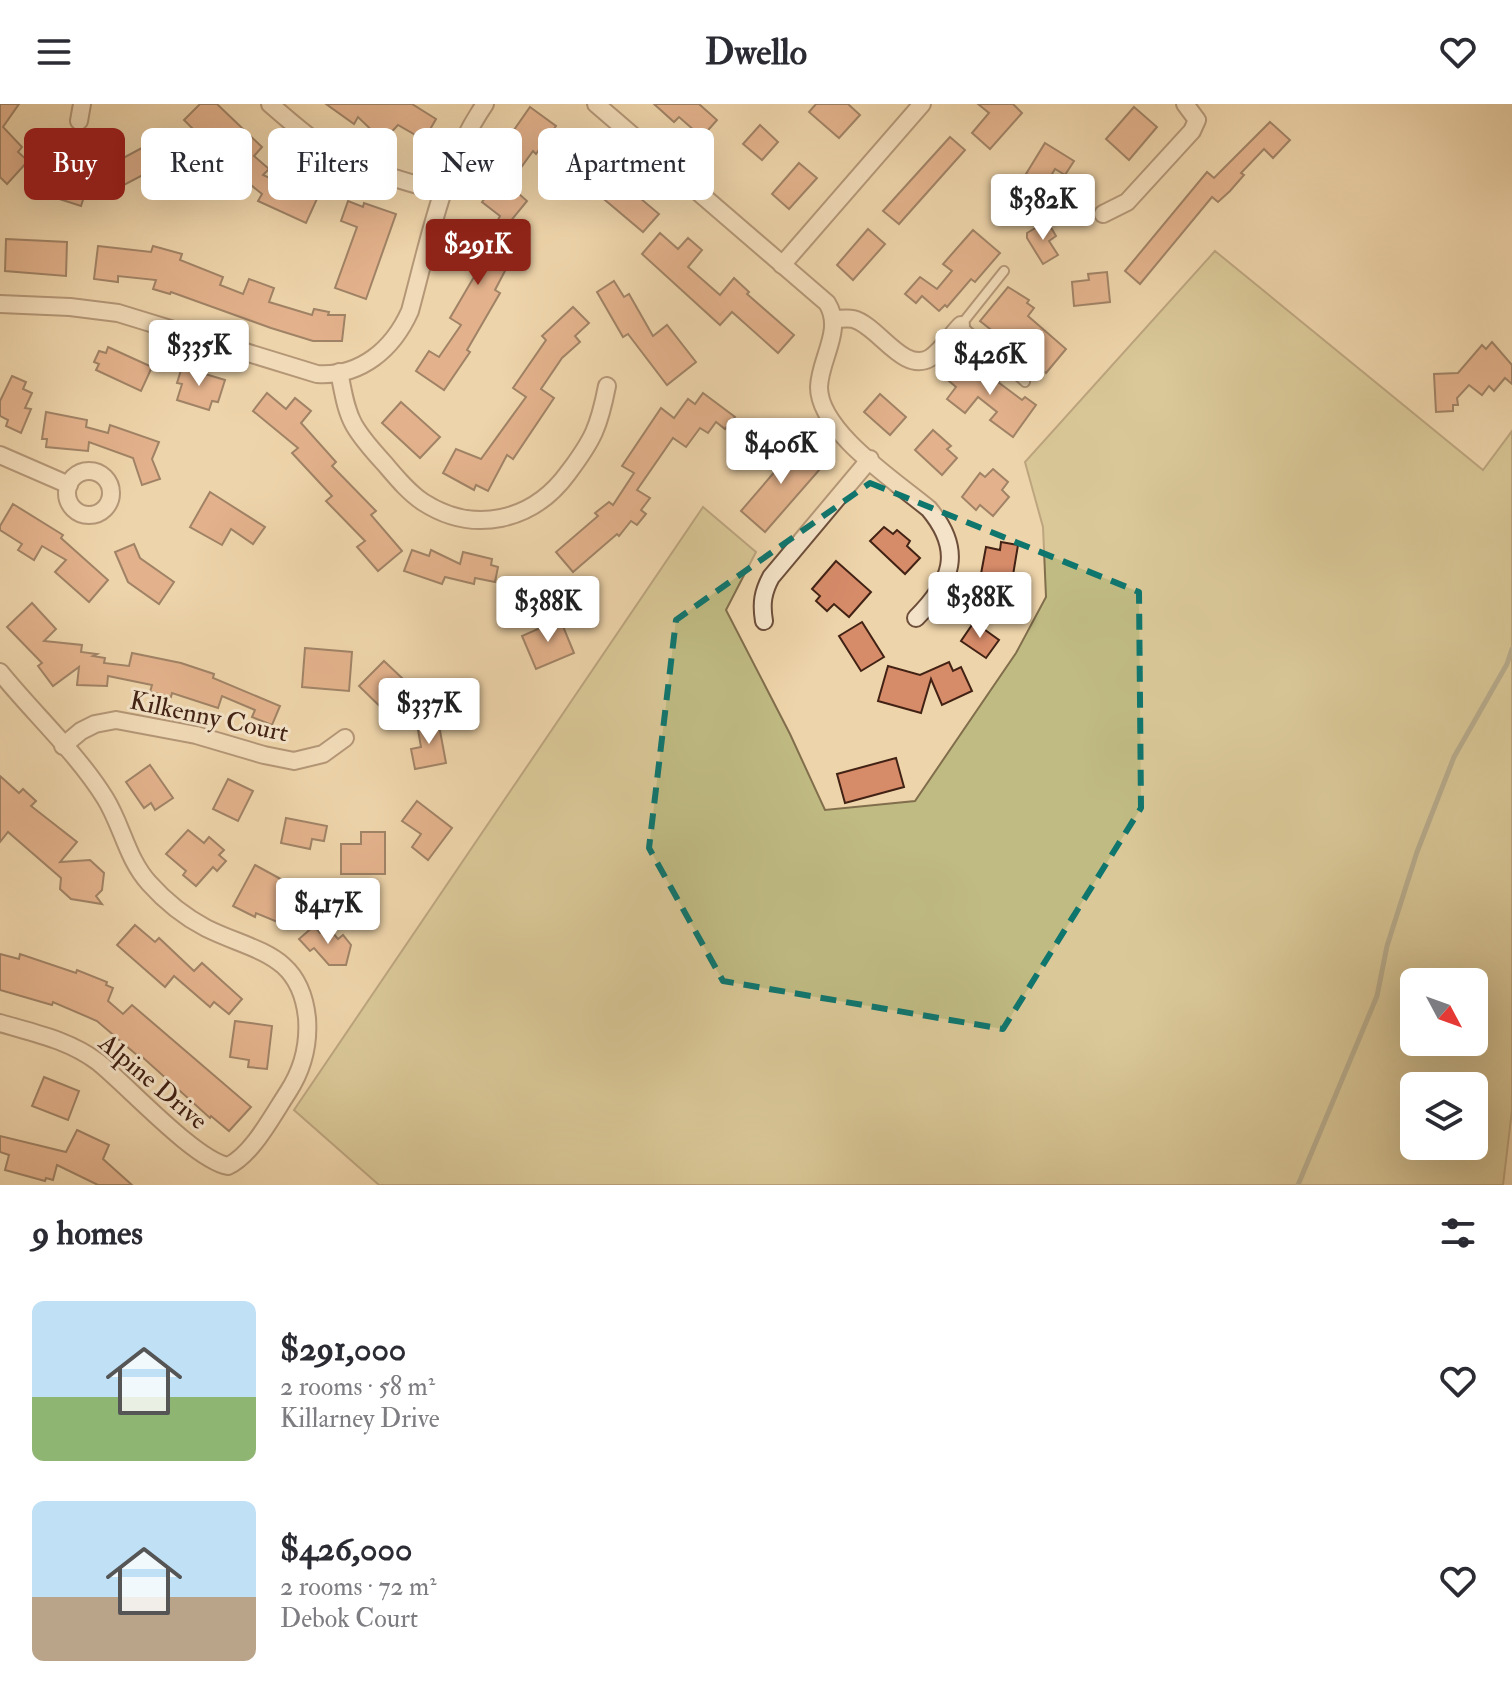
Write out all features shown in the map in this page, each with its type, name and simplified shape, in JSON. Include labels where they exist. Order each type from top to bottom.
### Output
[{"type":"street","points":[[270,104],[320,145],[378,174],[413,184]]},
{"type":"street","points":[[471,128],[485,104]]},
{"type":"street","points":[[596,104],[827,303],[834,319],[819,387],[821,401],[839,432],[929,509],[948,541],[950,566],[947,579],[937,597],[916,618]]},
{"type":"street","points":[[1103,214],[1127,202],[1192,131],[1197,120],[1185,104]]},
{"type":"street","points":[[782,265],[919,105]]},
{"type":"street","points":[[0,304],[118,313],[185,331],[306,371],[339,372],[360,367],[377,356],[404,325],[440,200]]},
{"type":"street","points":[[834,319],[853,319],[865,325],[907,359],[917,362],[934,355],[961,325]]},
{"type":"street","points":[[339,372],[353,424],[403,485],[422,501],[446,514],[483,521],[521,513],[540,503],[560,484],[586,448],[601,420],[607,386]]},
{"type":"street","points":[[0,455],[69,485]]},
{"type":"street","points":[[764,621],[763,591],[771,577],[870,459]]},
{"type":"street","points":[[0,672],[63,746]]},
{"type":"street","name":"Kilkenny Court","points":[[63,746],[95,724],[116,720],[196,735],[294,761],[323,754],[345,738]]},
{"type":"street","name":"Alpine Drive","points":[[0,1023],[68,1044],[95,1060],[194,1148],[217,1164],[228,1166],[245,1156],[290,1089],[306,1056],[306,1009],[298,982],[284,964],[261,949],[185,916],[148,882],[135,863],[106,799],[63,746]]},
{"type":"lane","points":[[1004,271],[961,325],[1025,382]]},
{"type":"highlighted area","points":[[870,483],[1139,592],[1141,808],[1003,1029],[723,981],[649,848],[676,620]]},
{"type":"shaded area","points":[[1215,251],[1483,470],[1512,431],[1512,1110],[1503,1185],[379,1185],[294,1110],[703,507],[756,552],[726,610],[825,810],[915,801],[1016,653],[1046,597],[1043,527],[1025,462]]},
{"type":"building","points":[[0,104],[19,104],[3,127],[22,147],[18,152],[24,157],[24,165],[7,184],[0,177]]},
{"type":"building","points":[[200,104],[217,104],[242,128],[192,128],[184,120]]},
{"type":"building","points":[[326,104],[412,104],[436,119],[431,128],[413,128],[413,134],[398,125],[395,128],[369,128],[358,117],[354,124]]},
{"type":"building","points":[[654,104],[699,104],[717,120],[710,128],[692,128],[679,117],[674,122]]},
{"type":"building","points":[[816,104],[848,104],[860,115],[839,138],[809,112]]},
{"type":"building","points":[[978,104],[1013,104],[1022,113],[990,149],[972,133],[989,113]]},
{"type":"building","points":[[530,107],[556,126],[538,128],[538,151],[536,154],[533,151],[522,166],[522,128],[515,128]]},
{"type":"building","points":[[1134,107],[1157,127],[1129,160],[1106,139]]},
{"type":"building","points":[[1270,122],[1290,140],[1273,158],[1264,149],[1241,173],[1244,175],[1230,191],[1218,202],[1212,197],[1140,284],[1125,271],[1207,172],[1214,178]]},
{"type":"building","points":[[760,125],[778,142],[762,160],[743,144]]},
{"type":"building","points":[[252,137],[262,147],[254,156],[268,168],[263,175],[268,177],[268,200],[316,200],[306,223],[258,201],[262,194],[252,186]]},
{"type":"building","points":[[950,137],[965,150],[899,224],[883,211]]},
{"type":"building","points":[[1045,143],[1074,161],[1065,175],[1055,169],[1045,186],[1026,174]]},
{"type":"building","points":[[141,148],[141,176],[125,184],[125,157]]},
{"type":"building","points":[[799,163],[817,178],[789,209],[772,194]]},
{"type":"building","points":[[522,197],[527,201],[500,234],[519,244],[495,290],[500,293],[467,350],[470,352],[444,390],[416,371],[429,351],[439,357],[461,325],[450,318],[481,265],[464,257],[474,239],[485,245],[500,216],[482,202],[522,200]]},
{"type":"building","points":[[62,200],[83,200],[81,206]]},
{"type":"building","points":[[605,200],[642,200],[659,214],[643,232]]},
{"type":"building","points":[[348,201],[396,214],[366,299],[335,288],[357,227],[341,221]]},
{"type":"building","points":[[1047,221],[1056,236],[1049,241],[1058,255],[1043,264],[1027,233]]},
{"type":"building","points":[[868,229],[885,244],[853,280],[837,265]]},
{"type":"building","points":[[973,230],[1000,253],[975,282],[971,279],[947,307],[945,305],[939,311],[922,296],[916,303],[905,294],[920,277],[937,289],[952,271],[943,264]]},
{"type":"building","points":[[660,233],[678,249],[688,238],[702,250],[688,267],[720,295],[734,278],[749,292],[747,294],[794,335],[778,353],[732,312],[720,325],[642,254]]},
{"type":"building","points":[[6,239],[67,242],[66,276],[5,271]]},
{"type":"building","points":[[98,246],[151,252],[153,246],[182,254],[180,260],[223,277],[220,285],[243,294],[249,279],[274,288],[269,302],[312,315],[314,309],[329,312],[328,315],[345,315],[342,341],[313,341],[271,328],[171,292],[153,289],[156,280],[118,276],[118,282],[94,279]]},
{"type":"building","points":[[1107,272],[1110,302],[1074,306],[1072,282],[1089,280],[1088,274]]},
{"type":"building","points":[[614,281],[624,297],[629,294],[653,336],[667,325],[696,362],[667,385],[628,334],[623,337],[597,292]]},
{"type":"building","points":[[1008,287],[1029,300],[1027,303],[1034,308],[1028,316],[1066,349],[1046,373],[980,321]]},
{"type":"building","points":[[573,307],[589,323],[575,336],[580,342],[562,358],[541,389],[554,398],[513,459],[507,455],[488,491],[476,485],[474,490],[443,473],[456,449],[481,459],[526,397],[513,388],[546,340],[542,336]]},
{"type":"building","points":[[1492,342],[1512,365],[1512,384],[1505,378],[1494,391],[1489,386],[1482,395],[1469,385],[1457,398],[1458,405],[1453,405],[1453,411],[1436,412],[1434,374],[1458,373],[1482,345],[1486,349]]},
{"type":"building","points":[[108,347],[152,367],[141,391],[96,370],[99,364],[94,362],[99,351],[106,353]]},
{"type":"building","points":[[973,359],[1022,400],[1025,397],[1036,405],[1013,437],[990,420],[997,412],[978,397],[965,413],[947,399],[956,387],[949,381],[960,367],[964,371]]},
{"type":"building","points":[[182,367],[225,380],[218,402],[212,401],[209,410],[177,400],[182,384],[177,383]]},
{"type":"building","points":[[12,376],[26,382],[23,389],[32,393],[25,408],[31,409],[21,433],[6,426],[8,420],[0,416],[0,401]]},
{"type":"building","points":[[267,393],[286,409],[295,398],[311,411],[301,423],[336,462],[332,466],[376,511],[371,515],[402,551],[378,571],[357,547],[365,541],[326,501],[332,496],[292,453],[298,448],[253,411]]},
{"type":"building","points":[[703,393],[735,417],[725,429],[716,422],[708,433],[700,428],[686,447],[673,438],[637,490],[650,498],[641,510],[646,514],[637,525],[631,521],[619,536],[617,534],[573,572],[556,552],[598,516],[595,513],[609,502],[613,505],[634,473],[622,466],[661,408],[674,418],[688,399],[695,404]]},
{"type":"building","points":[[880,394],[906,417],[890,435],[864,412]]},
{"type":"building","points":[[401,402],[440,437],[420,458],[382,423]]},
{"type":"building","points":[[46,412],[87,420],[86,427],[108,433],[110,425],[159,442],[152,459],[160,479],[142,485],[133,458],[89,442],[88,451],[46,447],[47,439],[42,439]]},
{"type":"building","points":[[933,430],[951,446],[947,449],[957,458],[942,475],[915,450]]},
{"type":"building","points":[[788,441],[820,469],[765,532],[741,511],[777,469],[769,462]]},
{"type":"building","points":[[993,469],[1008,482],[1002,490],[1009,497],[993,516],[980,505],[976,510],[962,497],[980,473],[985,477]]},
{"type":"building","points":[[210,492],[265,527],[253,544],[231,529],[222,545],[190,527]]},
{"type":"building","points":[[13,504],[63,535],[61,538],[108,580],[89,602],[55,572],[66,560],[42,546],[34,560],[18,550],[22,544],[0,530]]},
{"type":"building","points":[[884,527],[893,534],[897,530],[910,541],[907,546],[920,558],[905,574],[870,541]]},
{"type":"building","points":[[1001,542],[1018,545],[1012,581],[1016,581],[1008,617],[981,611],[985,591],[978,590],[986,547],[1000,550]]},
{"type":"building","points":[[134,544],[140,558],[174,582],[159,604],[128,582],[115,552]]},
{"type":"building","points":[[412,550],[429,556],[431,550],[460,564],[463,552],[492,559],[491,565],[498,567],[495,582],[475,578],[474,584],[445,577],[442,584],[404,571]]},
{"type":"building","points":[[836,561],[871,592],[849,617],[834,604],[827,611],[816,601],[820,596],[812,589]]},
{"type":"building","points":[[32,603],[56,629],[44,641],[82,645],[81,652],[97,654],[93,656],[105,658],[104,663],[129,666],[132,653],[181,663],[214,674],[213,678],[280,706],[272,725],[252,717],[255,710],[222,696],[218,708],[172,693],[171,697],[150,692],[152,685],[108,676],[107,686],[77,685],[79,667],[53,686],[38,666],[42,663],[7,627]]},
{"type":"building","points":[[560,619],[574,653],[536,669],[522,636]]},
{"type":"building","points":[[862,622],[884,657],[861,671],[839,636]]},
{"type":"building","points":[[974,622],[999,640],[986,658],[961,641]]},
{"type":"building","points":[[305,648],[352,652],[349,691],[302,687]]},
{"type":"building","points":[[384,661],[420,695],[395,721],[359,686]]},
{"type":"building","points":[[949,662],[953,671],[961,667],[972,691],[942,705],[931,679],[921,713],[878,701],[888,666],[920,675]]},
{"type":"building","points":[[438,720],[446,763],[415,769],[411,749],[421,747],[417,724]]},
{"type":"building","points":[[896,758],[904,787],[845,803],[837,774]]},
{"type":"building","points":[[150,765],[173,798],[155,810],[151,803],[144,808],[126,782]]},
{"type":"building","points":[[0,776],[19,793],[23,789],[36,801],[31,806],[77,842],[60,862],[90,860],[104,873],[102,890],[96,896],[102,904],[71,899],[60,889],[61,878],[8,832],[0,842]]},
{"type":"building","points":[[228,779],[253,791],[238,821],[213,809]]},
{"type":"building","points":[[417,801],[452,828],[428,860],[412,847],[421,834],[402,821]]},
{"type":"building","points":[[286,818],[327,826],[324,841],[312,839],[310,849],[281,843]]},
{"type":"building","points":[[188,830],[204,843],[209,837],[224,850],[219,855],[226,861],[217,871],[213,867],[196,886],[183,875],[186,871],[166,854]]},
{"type":"building","points":[[361,832],[385,832],[385,874],[341,874],[341,844],[361,844]]},
{"type":"building","points":[[255,865],[299,889],[280,923],[256,913],[255,917],[233,906]]},
{"type":"building","points":[[135,925],[155,942],[159,938],[194,971],[202,963],[242,999],[229,1014],[214,1002],[210,1007],[174,976],[165,987],[117,945]]},
{"type":"building","points":[[314,926],[320,933],[328,927],[338,939],[343,935],[351,945],[346,965],[329,965],[314,948],[310,951],[299,939]]},
{"type":"building","points":[[0,954],[19,959],[20,954],[107,982],[106,985],[113,988],[108,1001],[123,1014],[132,1005],[251,1107],[229,1131],[97,1021],[53,1002],[52,1005],[0,990]]},
{"type":"building","points":[[235,1021],[272,1026],[267,1069],[248,1067],[249,1060],[230,1057]]},
{"type":"building","points":[[44,1077],[79,1091],[68,1120],[32,1106]]},
{"type":"building","points":[[77,1130],[109,1145],[103,1159],[132,1185],[98,1185],[57,1165],[53,1180],[46,1178],[45,1181],[5,1170],[9,1155],[0,1152],[0,1136],[66,1152]]},
{"type":"waterway","points":[[1298,1185],[1377,996],[1387,946],[1417,852],[1454,757],[1507,664],[1512,649]]}]
